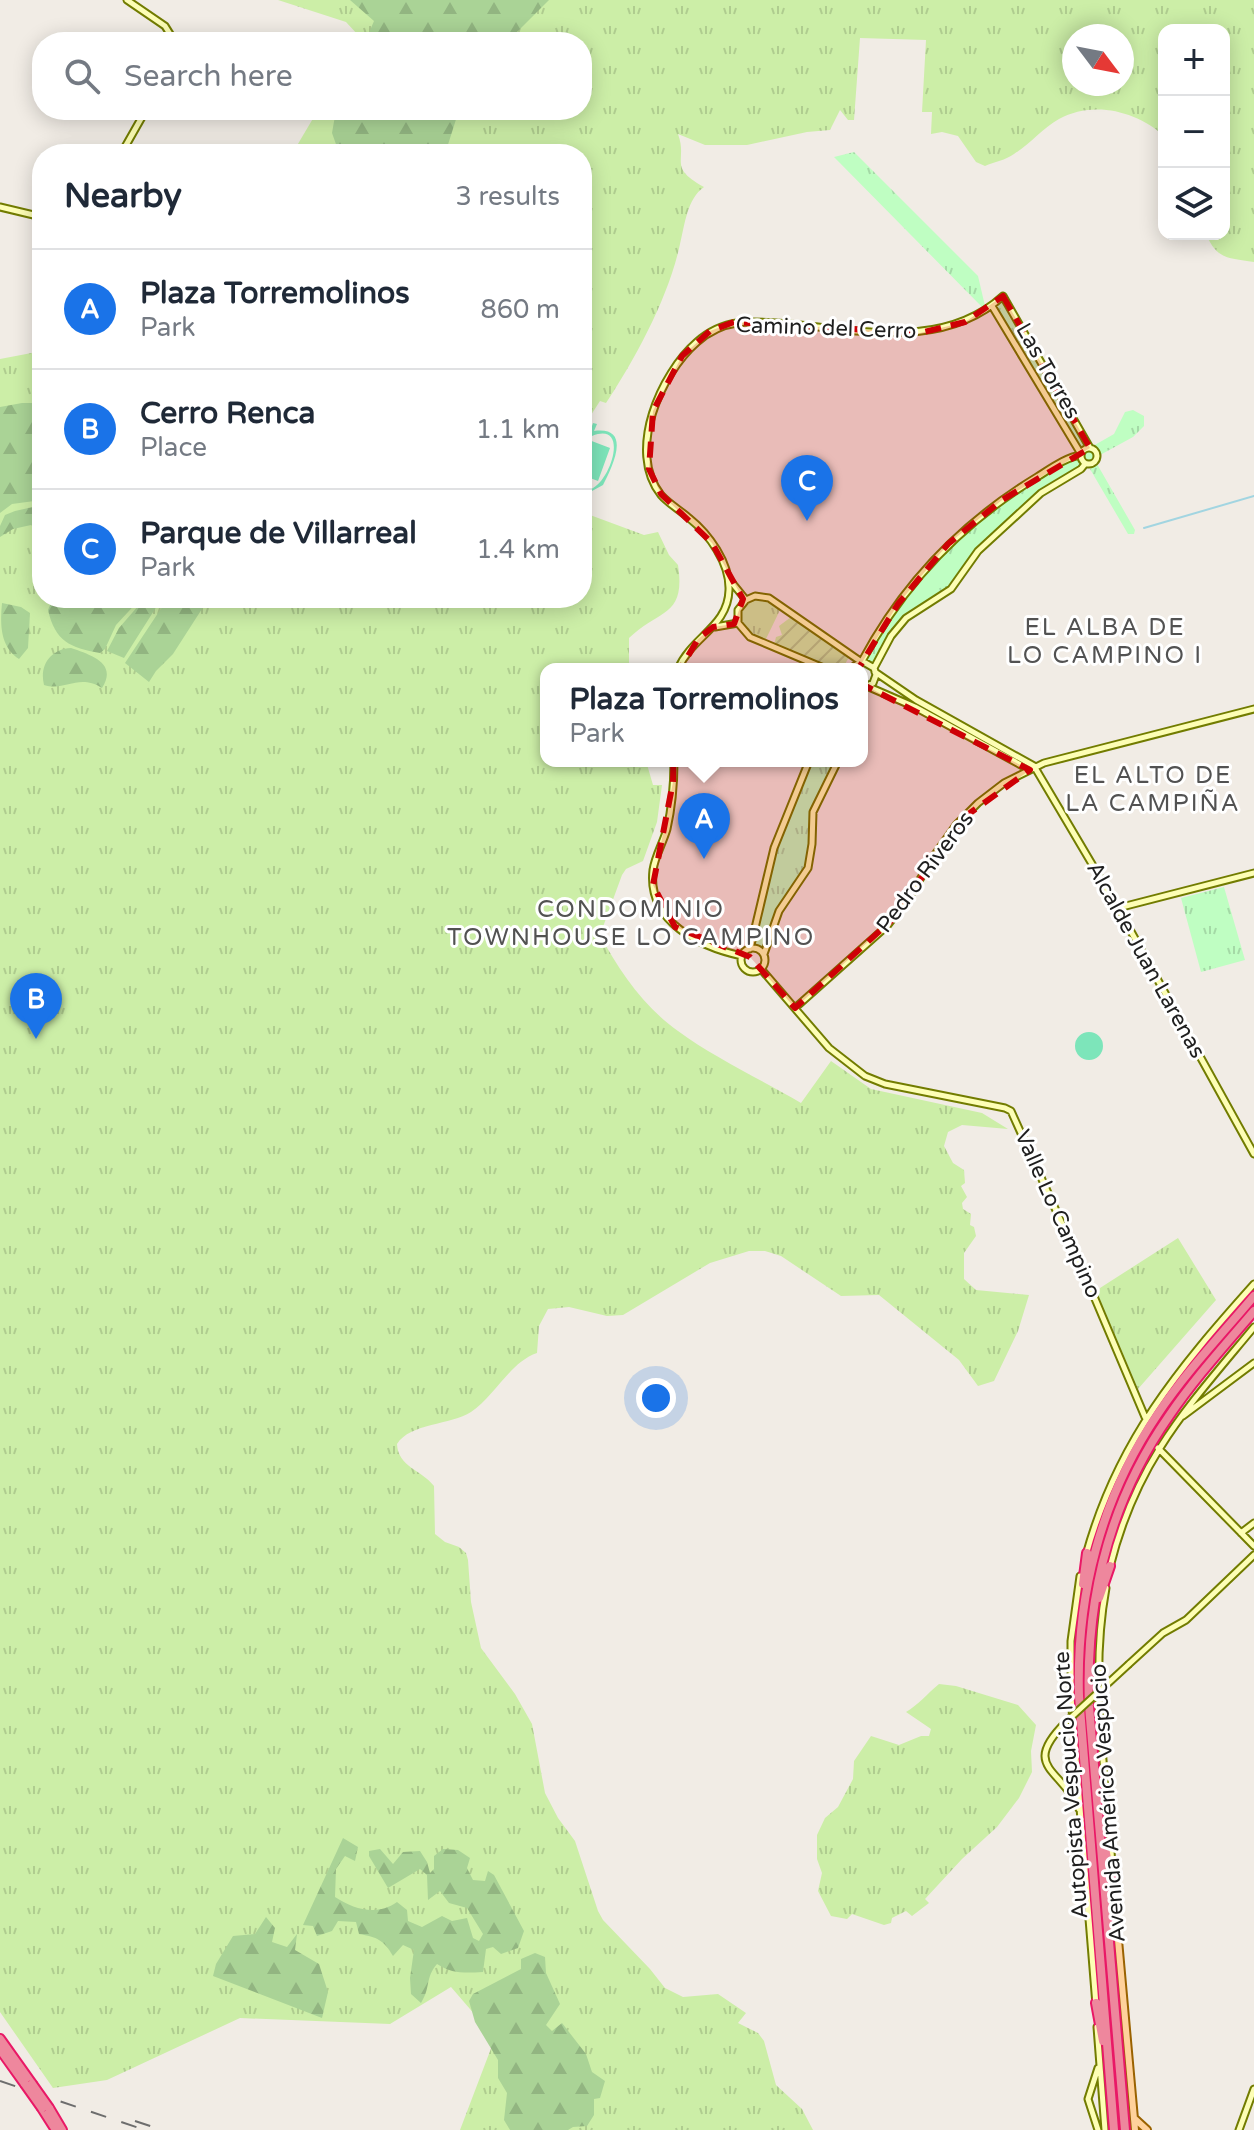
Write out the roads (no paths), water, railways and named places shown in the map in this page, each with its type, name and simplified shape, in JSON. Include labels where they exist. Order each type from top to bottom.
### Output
[{"type":"highway","name":"Autopista Vespucio Norte","points":[[1114,2130],[1081,1725],[1080,1640],[1085,1598],[1108,1510],[1131,1458],[1167,1400],[1254,1296]]},
{"type":"highway","name":"Autopista Vespucio Norte","points":[[1125,2130],[1089,1706],[1090,1638],[1095,1597],[1105,1553],[1133,1477],[1173,1410],[1254,1311]]},
{"type":"highway","points":[[1080,1640],[1080,1608],[1087,1553]]},
{"type":"highway","points":[[1090,1638],[1110,1566]]},
{"type":"highway","points":[[1098,1819],[1114,1895]]},
{"type":"highway","points":[[1096,2003],[1110,2079]]},
{"type":"highway","points":[[0,2039],[28,2084]]},
{"type":"highway","points":[[0,2049],[62,2130]]},
{"type":"highway","points":[[45,2108],[56,2130]]},
{"type":"main road","name":"Avenida Américo Vespucio","points":[[1114,1895],[1135,2130]]},
{"type":"main road","points":[[1133,2117],[1147,2130]]},
{"type":"street","points":[[127,0],[165,26],[169,32]]},
{"type":"street","points":[[127,144],[140,120]]},
{"type":"street","points":[[0,207],[32,215]]},
{"type":"street","name":"Camino del Cerro","points":[[746,600],[729,579],[712,543],[693,520],[661,494],[649,469],[648,441],[656,403],[673,369],[692,346],[710,331],[738,321],[915,333],[956,325],[992,306],[1003,296]]},
{"type":"street","name":"Las Torres","points":[[1003,296],[1090,448]]},
{"type":"street","name":"Las Torres","points":[[992,306],[1081,454]]},
{"type":"street","points":[[858,663],[898,604],[948,544],[1002,500],[1081,454],[1084,449],[1090,448],[1096,452],[1097,459],[1092,464],[1085,464],[1045,490],[983,547],[951,589],[902,621],[886,644],[874,670],[874,680],[868,685]]},
{"type":"street","points":[[1081,454],[1085,464]]},
{"type":"street","points":[[681,663],[693,643],[713,627],[727,605],[729,579]]},
{"type":"street","points":[[812,663],[750,637],[738,623],[738,610],[746,600],[755,596],[769,598],[864,663]]},
{"type":"street","points":[[713,627],[738,623]]},
{"type":"street","points":[[868,666],[916,700],[1032,768]]},
{"type":"street","points":[[883,693],[884,685],[889,682]]},
{"type":"street","points":[[868,690],[915,707],[1032,768]]},
{"type":"street","name":"Pedro Riveros","points":[[795,1008],[893,919],[939,848],[963,818],[996,789],[1032,768],[1254,709]]},
{"type":"street","points":[[673,767],[667,825],[653,867],[656,898],[665,916],[683,933],[742,956],[750,949],[774,848],[784,816],[806,767]]},
{"type":"street","points":[[761,969],[779,911],[808,868],[813,812],[835,767]]},
{"type":"street","name":"Alcalde Juan Larenas","points":[[1032,768],[1118,908],[1254,1154]]},
{"type":"street","points":[[1118,908],[1254,873]]},
{"type":"street","points":[[750,949],[758,949],[764,954]]},
{"type":"street","name":"Valle Lo Campino","points":[[742,956],[743,966],[748,971],[761,969],[833,1052],[870,1079],[1011,1111],[1145,1418]]},
{"type":"street","name":"Avenida Américo Vespucio","points":[[1105,2130],[1070,1672],[1075,1610],[1087,1553],[1111,1483],[1145,1418],[1174,1377],[1254,1284]]},
{"type":"street","name":"Avenida Américo Vespucio","points":[[1114,1895],[1097,1676],[1099,1632],[1110,1566],[1132,1500],[1158,1448],[1175,1422],[1254,1327]]},
{"type":"street","points":[[1175,1422],[1254,1363]]},
{"type":"street","points":[[1158,1448],[1254,1546]]},
{"type":"street","points":[[1241,1533],[1254,1523]]},
{"type":"street","points":[[1082,1815],[1070,1792],[1050,1772],[1045,1757],[1049,1740],[1163,1633],[1186,1620],[1254,1555]]},
{"type":"street","name":"Avenida Américo Vespucio","points":[[1098,2130],[1088,2099],[1099,2063]]},
{"type":"street","points":[[1239,2130],[1254,2089]]},
{"type":"waterway","points":[[1144,528],[1254,496]]},
{"type":"railway","points":[[0,2081],[145,2130]]},
{"type":"railway","points":[[135,2121],[162,2130]]},
{"type":"place","name":"Parque de Villarreal","points":[[807,521]]},
{"type":"place","name":"Plaza Torremolinos","points":[[704,859]]},
{"type":"place","name":"Cerro Renca","points":[[36,1039]]},
{"type":"district","name":"EL ALBA DE LO CAMPINO I","points":[[1105,641]]},
{"type":"district","name":"EL ALTO DE LA CAMPIÑA","points":[[1153,789]]},
{"type":"district","name":"CONDOMINIO TOWNHOUSE LO CAMPINO","points":[[631,923]]}]
